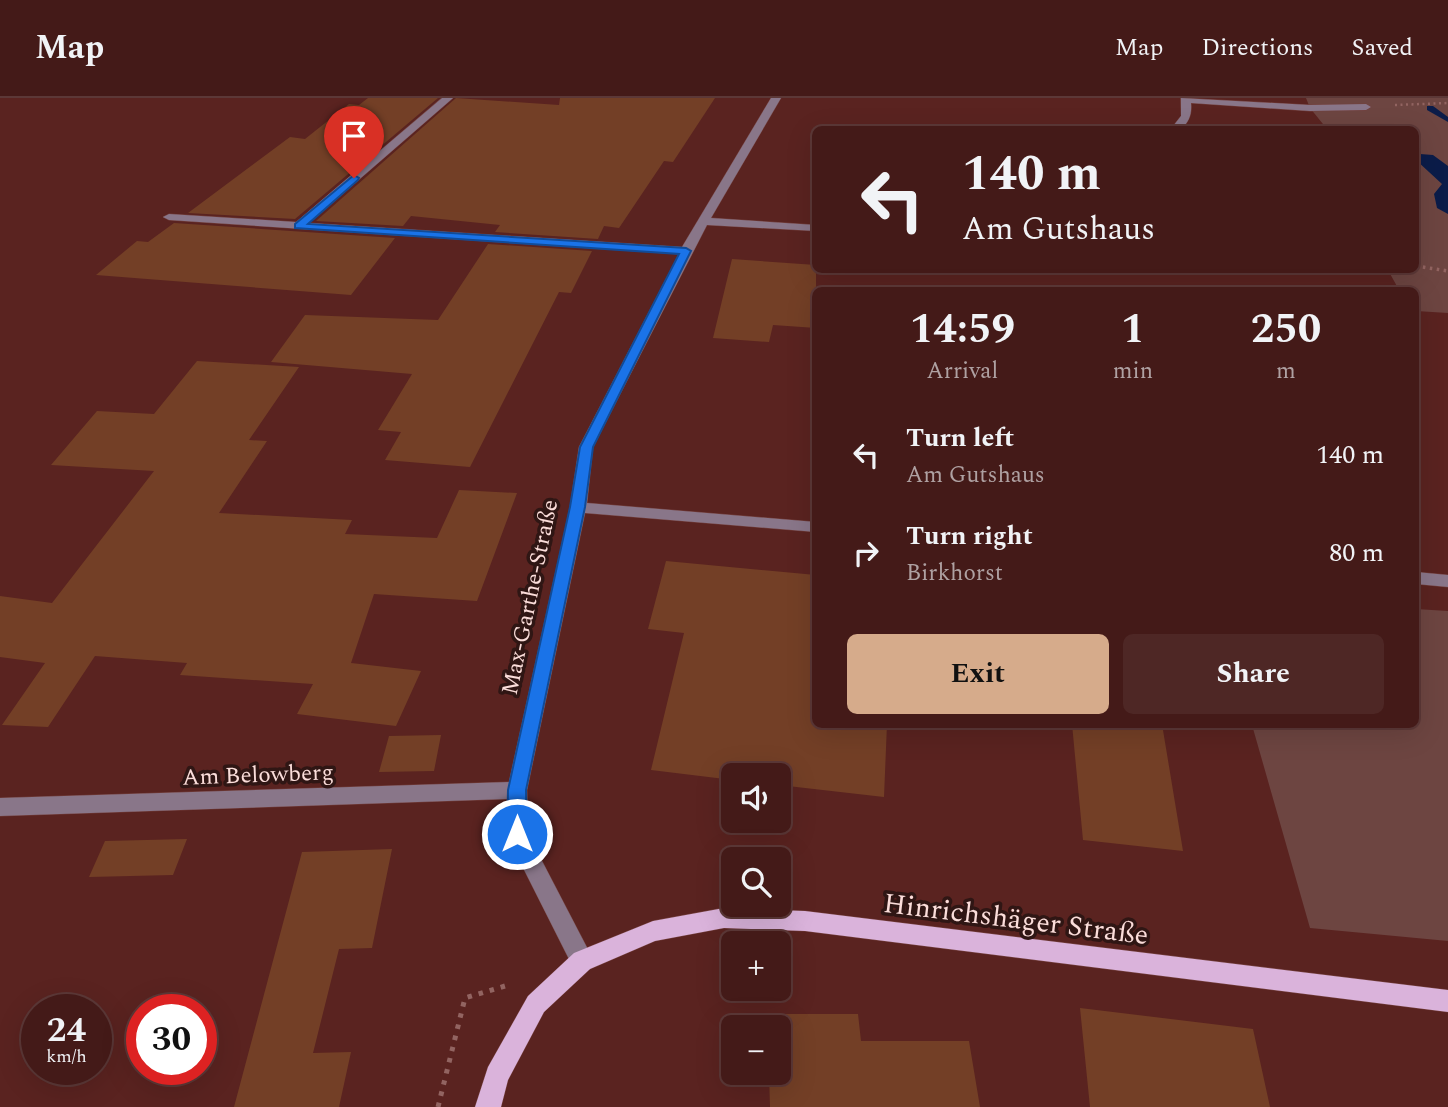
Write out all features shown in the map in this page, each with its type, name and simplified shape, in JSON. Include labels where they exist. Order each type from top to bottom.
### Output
[{"type":"main road","name":"Hinrichshäger Straße","points":[[582,961],[653,931],[724,918],[805,921],[1448,1001]]},
{"type":"main road","points":[[488,1107],[497,1076],[536,1004],[582,961]]},
{"type":"street","points":[[298,226],[448,98]]},
{"type":"street","name":"Max-Garthe-Straße","points":[[582,961],[517,834],[517,790],[578,507],[586,447],[686,251],[776,98]]},
{"type":"street","points":[[1180,126],[1188,115],[1186,99],[1310,108],[1366,107]]},
{"type":"street","points":[[169,218],[686,251]]},
{"type":"street","points":[[703,221],[812,228]]},
{"type":"street","points":[[578,507],[812,527]]},
{"type":"street","points":[[1419,578],[1448,580]]},
{"type":"street","name":"Am Belowberg","points":[[0,807],[517,790]]},
{"type":"path","points":[[1366,107],[1448,103]]},
{"type":"path","points":[[1419,266],[1448,271]]},
{"type":"shaded area","points":[[1306,98],[1448,98],[1448,313],[1419,311],[1419,287],[1397,287],[1390,273],[1419,273],[1419,126],[1325,126],[1310,108]]},
{"type":"shaded area","points":[[1419,609],[1448,611],[1448,941],[1310,928],[1253,728],[1419,728]]},
{"type":"water","points":[[1433,155],[1448,166],[1448,214],[1437,208],[1434,194],[1442,184],[1419,163],[1419,156]]},
{"type":"building","points":[[368,98],[438,98],[295,219],[188,213],[290,137],[305,139],[349,104],[359,105]]},
{"type":"building","points":[[456,98],[559,105],[560,98],[715,98],[673,162],[664,161],[619,228],[604,226],[598,239],[495,232],[500,225],[411,216],[403,226],[316,221]]},
{"type":"building","points":[[174,223],[395,238],[351,295],[96,275],[137,241],[148,242]]},
{"type":"building","points":[[488,244],[592,251],[571,293],[559,292],[470,467],[385,460],[401,432],[378,430],[412,374],[271,362],[305,315],[438,320]]},
{"type":"building","points":[[732,259],[812,265],[812,273],[816,273],[816,287],[812,287],[812,328],[773,325],[769,342],[713,338]]},
{"type":"building","points":[[197,361],[299,367],[249,440],[267,441],[219,513],[352,520],[345,534],[437,538],[459,490],[517,493],[477,601],[374,594],[351,663],[421,671],[396,726],[297,714],[313,684],[180,675],[187,663],[95,656],[48,727],[2,725],[45,663],[0,657],[0,596],[52,603],[154,471],[51,465],[97,411],[154,414]]},
{"type":"building","points":[[666,561],[812,575],[812,728],[887,728],[884,797],[791,786],[791,763],[721,763],[721,779],[651,770],[684,633],[648,629]]},
{"type":"building","points":[[1072,728],[1163,728],[1183,851],[1083,840]]},
{"type":"building","points":[[441,735],[434,771],[379,772],[389,736]]},
{"type":"building","points":[[187,839],[173,875],[89,877],[105,841]]},
{"type":"building","points":[[392,849],[372,948],[339,949],[313,1053],[351,1052],[339,1107],[234,1107],[302,852]]},
{"type":"building","points":[[1080,1008],[1253,1029],[1270,1107],[1090,1107]]},
{"type":"building","points":[[858,1014],[861,1041],[969,1041],[980,1107],[770,1107],[769,1085],[791,1085],[791,1015],[766,1015]]},
{"type":"waterway","points":[[1430,108],[1448,120]]},
{"type":"route","points":[[354,178],[298,226],[686,251],[586,447],[578,507],[517,790],[517,834]]}]
